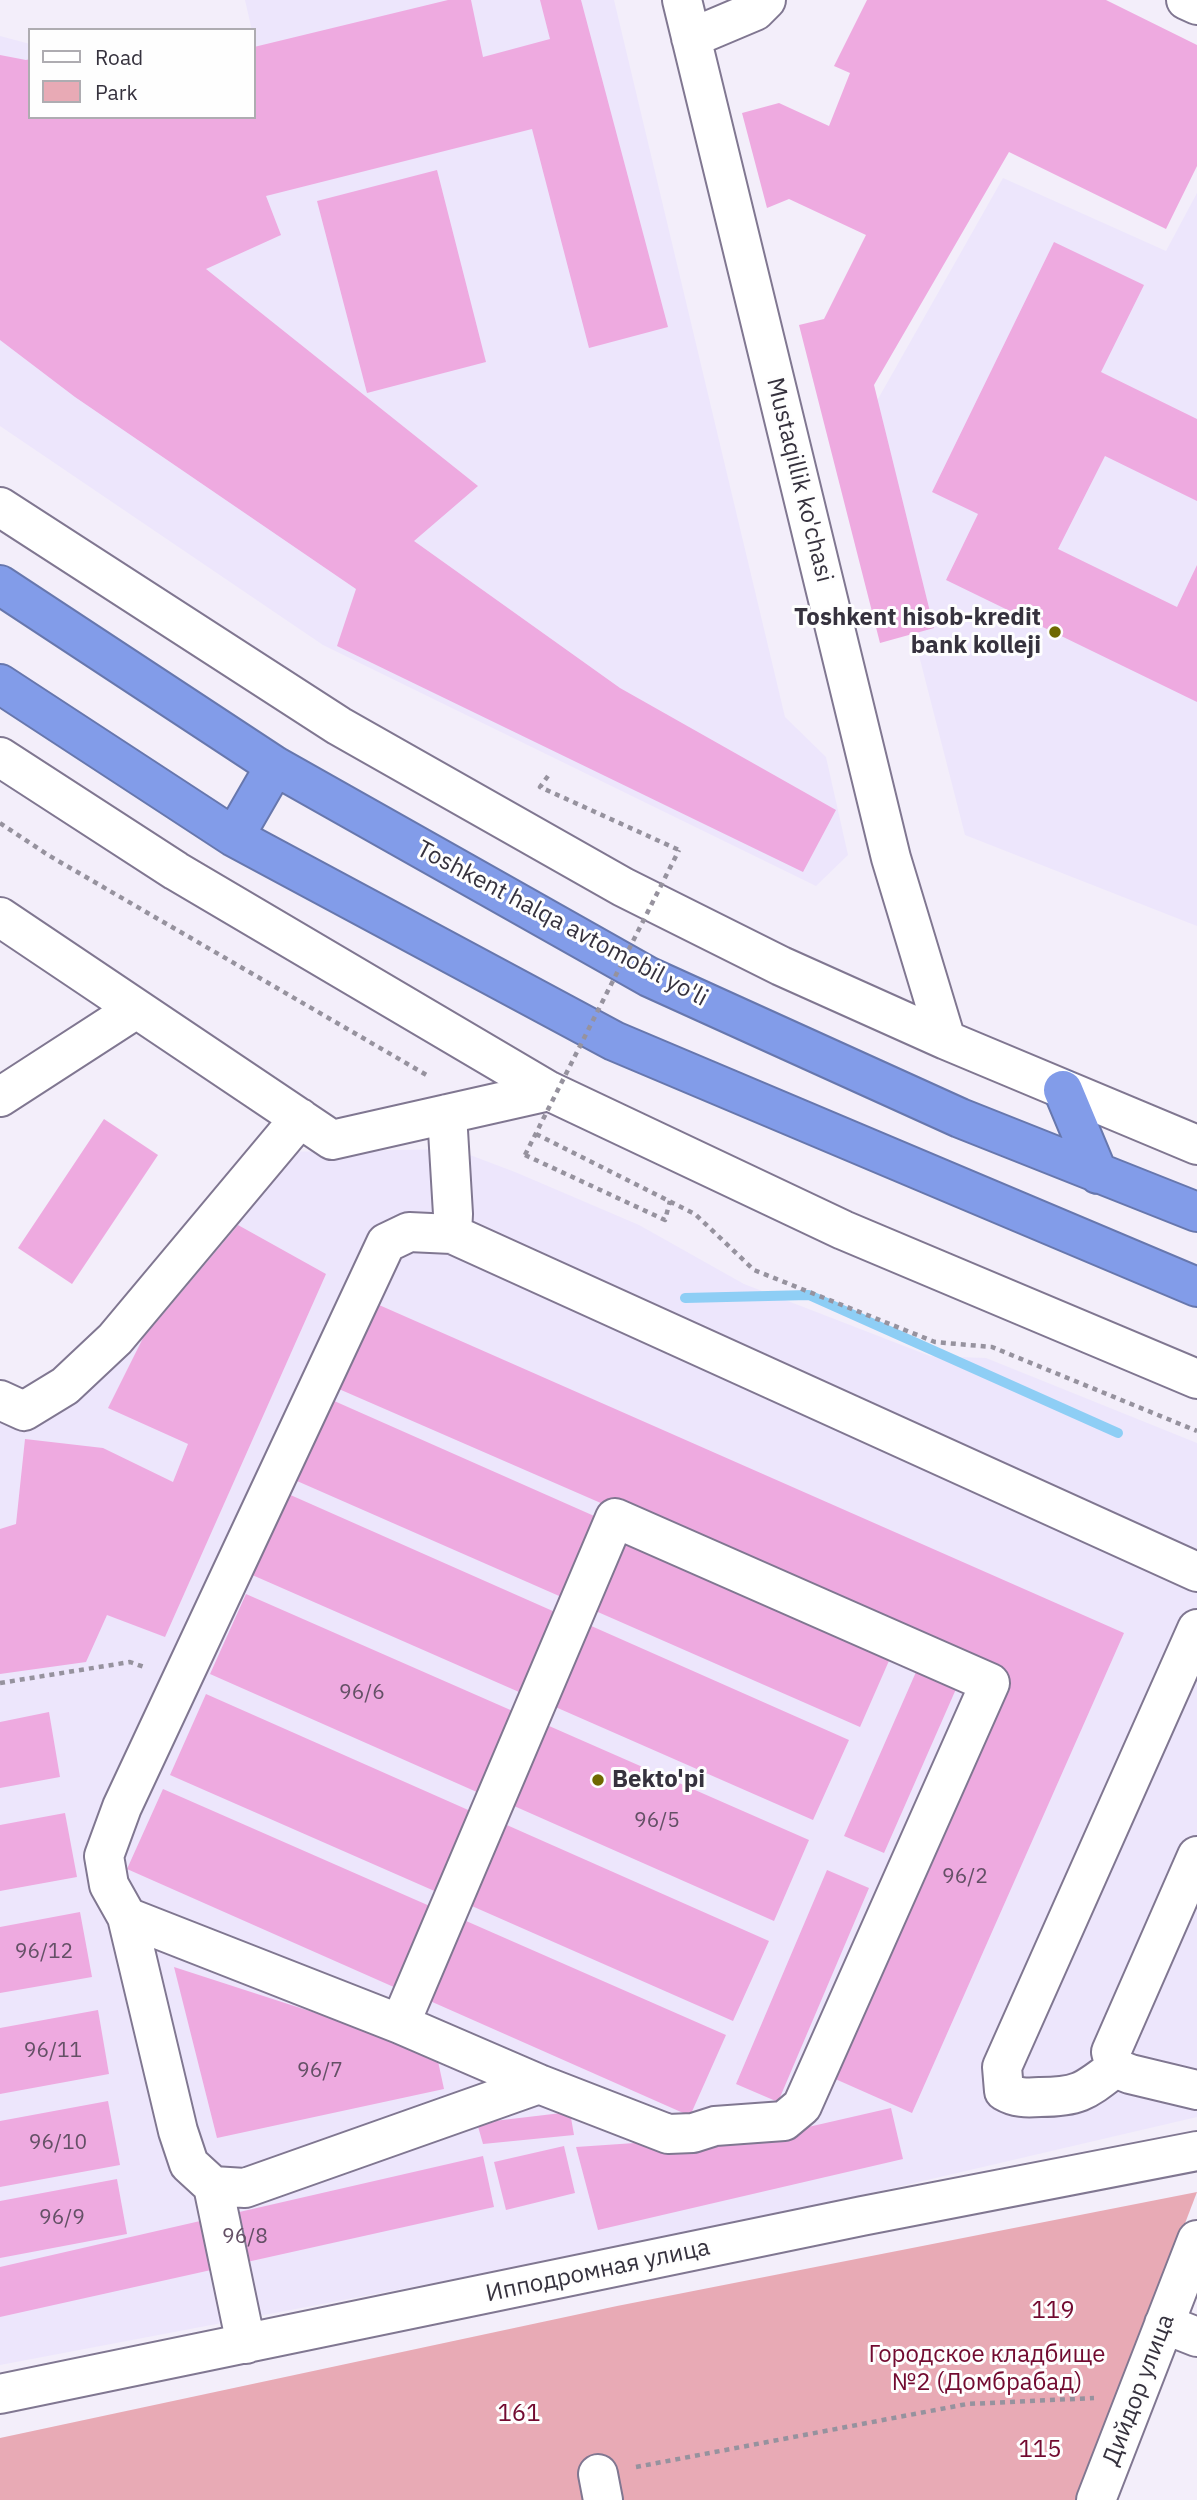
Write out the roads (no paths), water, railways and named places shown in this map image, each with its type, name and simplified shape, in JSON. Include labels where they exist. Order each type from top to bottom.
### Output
[{"type":"highway","name":"Toshkent halqa avtomobil yo'li","points":[[0,585],[275,766],[649,977],[960,1118],[1197,1212]]},
{"type":"highway","points":[[0,684],[234,837],[614,1041],[1197,1287]]},
{"type":"highway","points":[[234,837],[275,766]]},
{"type":"highway","points":[[1063,1090],[1098,1174]]},
{"type":"street","name":"Mustaqillik ko'chasi","points":[[682,0],[891,858],[946,1040]]},
{"type":"street","points":[[691,38],[755,11],[766,0]]},
{"type":"street","points":[[1186,0],[1197,5]]},
{"type":"street","points":[[0,507],[339,726],[611,880],[781,966],[946,1040],[1197,1145]]},
{"type":"street","points":[[0,757],[176,872],[549,1091],[843,1230],[1197,1379]]},
{"type":"street","points":[[0,917],[332,1140],[549,1091]]},
{"type":"street","points":[[0,1097],[136,1009]]},
{"type":"street","points":[[447,1114],[452,1234]]},
{"type":"street","points":[[0,1400],[24,1410],[65,1386],[75,1377],[114,1339],[300,1118]]},
{"type":"street","points":[[246,2344],[213,2186],[189,2164],[127,1917],[109,1885],[104,1856],[122,1807],[386,1243],[409,1232],[452,1234],[1197,1572]]},
{"type":"street","points":[[127,1917],[400,2024],[539,2084],[668,2134],[693,2133],[715,2126],[784,2121],[802,2106],[990,1683],[615,1518],[400,2024]]},
{"type":"street","points":[[1115,2068],[1088,2088],[1067,2097],[1016,2098],[1004,2091],[1002,2067],[1197,1629]]},
{"type":"street","points":[[1115,2068],[1111,2052],[1197,1856]]},
{"type":"street","points":[[1115,2068],[1197,2090]]},
{"type":"street","points":[[213,2186],[246,2188],[539,2084]]},
{"type":"street","name":"Ипподромная улица","points":[[0,2395],[862,2216],[1197,2151]]},
{"type":"street","name":"Дийдор улица","points":[[1096,2500],[1180,2331],[1197,2240]]},
{"type":"waterway","points":[[685,1298],[809,1295],[1118,1433]]},
{"type":"place","name":"Toshkent hisob-kredit bank kolleji","points":[[1055,632]]},
{"type":"place","name":"Bekto'pi","points":[[598,1780]]},
{"type":"park label","name":"119","points":[[1053,2311]]},
{"type":"park label","name":"Городское кладбище №2 (Домбрабад)","points":[[987,2369]]},
{"type":"park label","name":"161","points":[[519,2414]]},
{"type":"park label","name":"115","points":[[1040,2450]]}]
